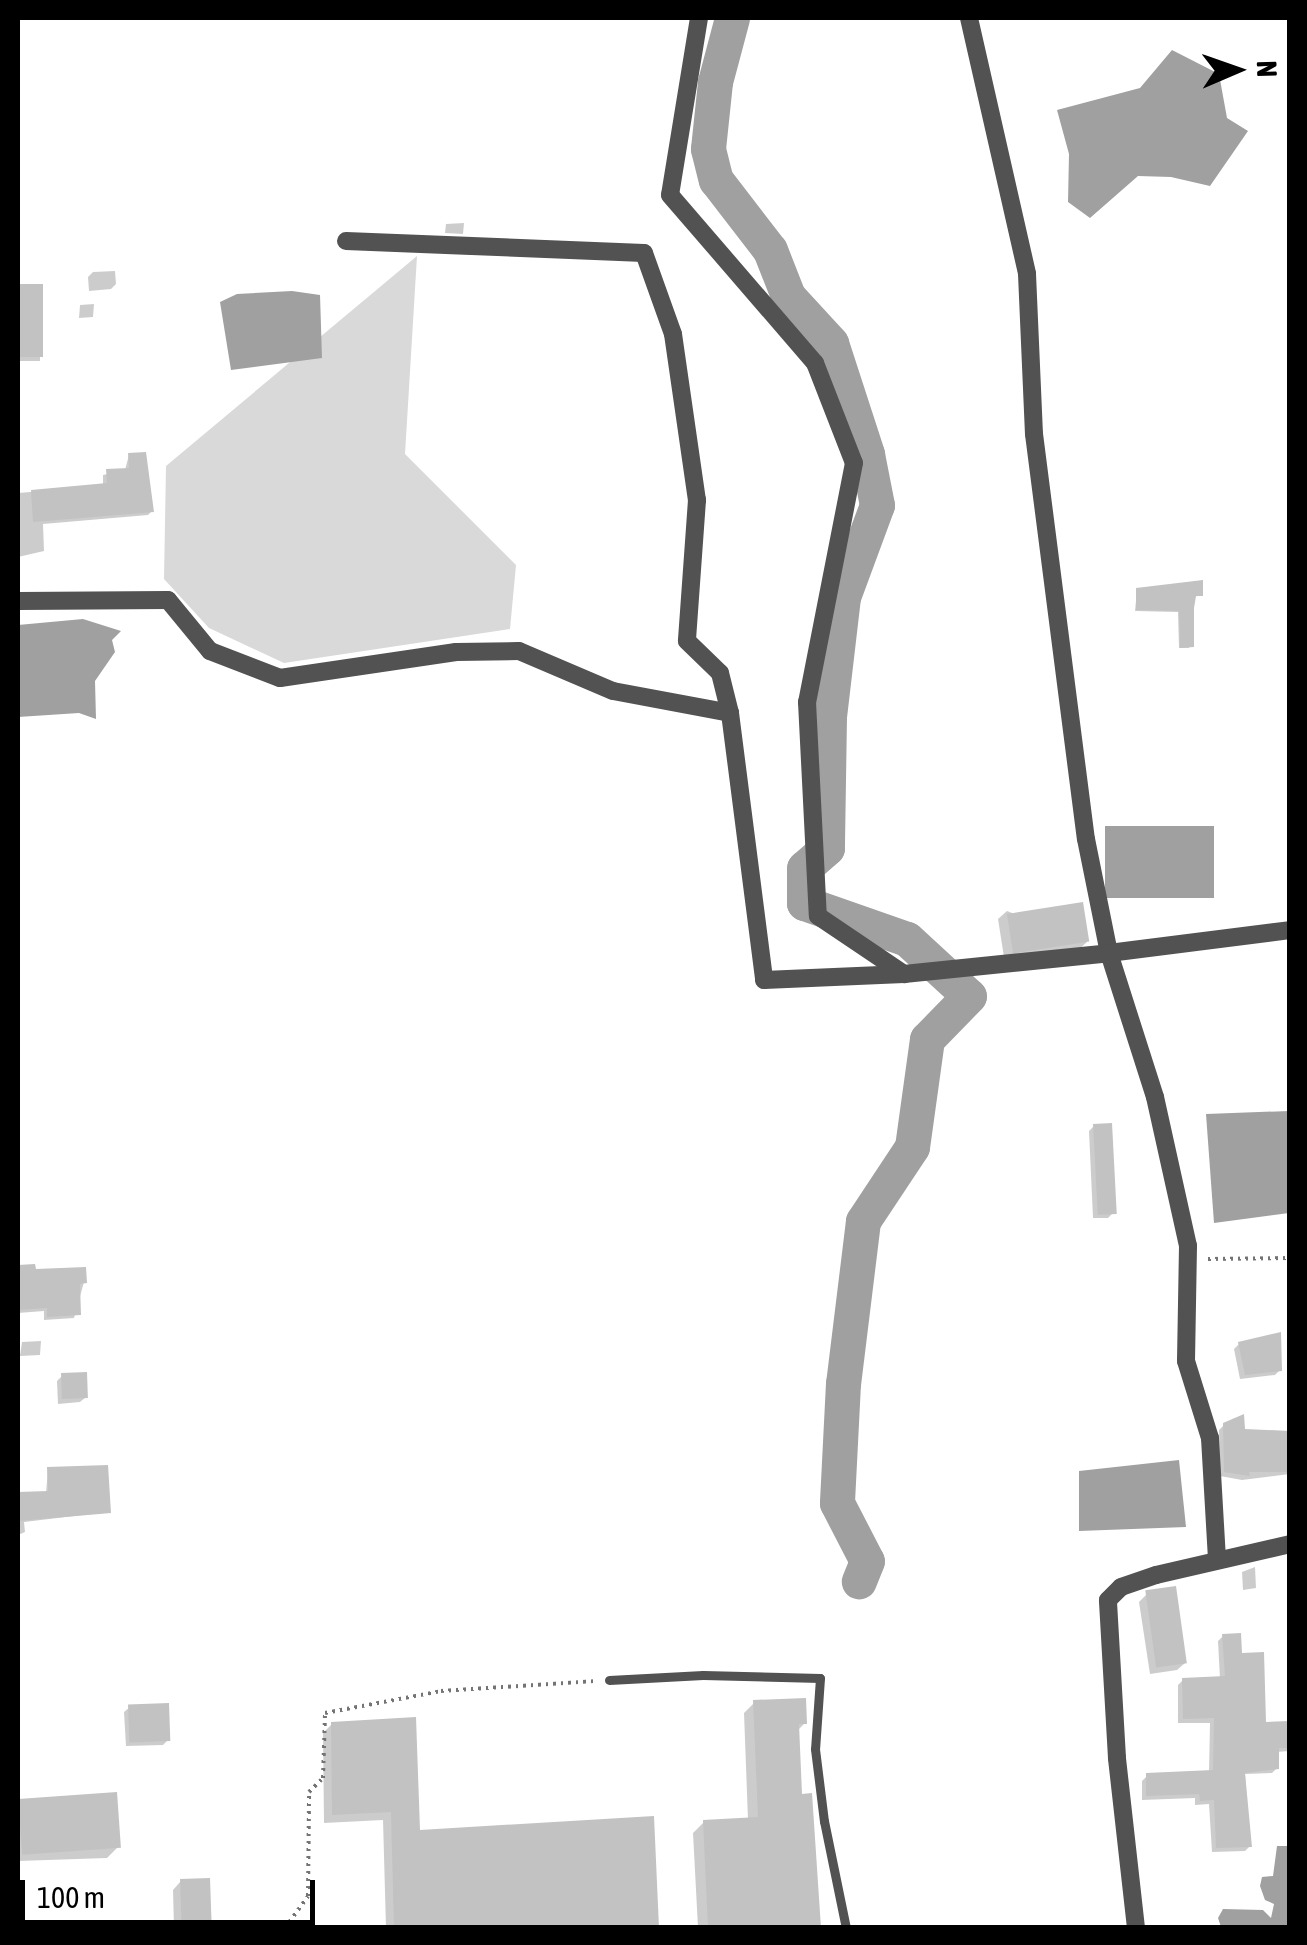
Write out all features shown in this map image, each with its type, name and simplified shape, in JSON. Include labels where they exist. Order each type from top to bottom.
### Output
[{"type":"street","points":[[699,18],[670,195],[815,363],[854,462],[807,702],[818,916],[904,974]]},
{"type":"street","points":[[969,18],[1027,274],[1034,434],[1086,838],[1109,954],[1155,1096],[1188,1260],[1186,1361],[1210,1438],[1217,1560]]},
{"type":"street","points":[[346,241],[644,253],[673,334],[697,500],[687,641],[720,673],[730,713],[764,980],[904,974],[1109,954],[1290,930]]},
{"type":"street","points":[[18,600],[168,600],[210,651],[280,678],[456,652],[519,652],[613,691],[730,713]]},
{"type":"street","points":[[1136,1928],[1117,1758],[1108,1600],[1128,1584],[1290,1544]]},
{"type":"lane","points":[[609,1680],[703,1675],[820,1678],[815,1749],[824,1820],[846,1928]]},
{"type":"path","points":[[1188,1260],[1290,1258]]},
{"type":"path","points":[[285,1928],[308,1896],[309,1792],[323,1778],[325,1713],[441,1691],[609,1680]]},
{"type":"shaded area","points":[[1172,50],[1219,74],[1227,118],[1248,131],[1210,186],[1171,177],[1138,176],[1090,218],[1068,202],[1069,154],[1057,110],[1140,88]]},
{"type":"shaded area","points":[[417,256],[405,454],[516,565],[510,629],[284,663],[209,628],[164,579],[166,466]]},
{"type":"shaded area","points":[[292,291],[320,295],[322,358],[231,370],[220,302],[237,294]]},
{"type":"shaded area","points":[[83,619],[121,631],[112,640],[115,652],[95,681],[96,719],[79,713],[18,717],[18,625]]},
{"type":"shaded area","points":[[1105,826],[1214,826],[1214,898],[1105,898]]},
{"type":"shaded area","points":[[1289,1111],[1289,1213],[1214,1223],[1206,1114]]},
{"type":"shaded area","points":[[1179,1460],[1186,1527],[1079,1531],[1079,1471]]},
{"type":"shaded area","points":[[1277,1846],[1289,1846],[1289,1927],[1221,1927],[1218,1918],[1223,1909],[1263,1910],[1271,1918],[1274,1904],[1265,1900],[1260,1886],[1262,1877],[1273,1876]]},
{"type":"building","points":[[18,284],[43,284],[43,357],[18,357]]},
{"type":"building","points":[[146,452],[154,512],[33,522],[31,490],[107,483],[106,469],[129,468],[128,453]]},
{"type":"building","points":[[1203,580],[1203,596],[1196,596],[1194,608],[1194,647],[1180,648],[1179,611],[1136,610],[1136,588]]},
{"type":"building","points":[[1083,902],[1089,942],[1013,954],[1007,914]]},
{"type":"building","points":[[1112,1123],[1117,1214],[1098,1215],[1093,1124]]},
{"type":"building","points":[[35,1264],[36,1269],[86,1267],[87,1283],[80,1284],[81,1315],[47,1317],[47,1308],[18,1310],[18,1265]]},
{"type":"building","points":[[1281,1332],[1282,1371],[1245,1375],[1238,1342]]},
{"type":"building","points":[[87,1372],[88,1398],[62,1399],[61,1373]]},
{"type":"building","points":[[1244,1414],[1245,1429],[1290,1431],[1290,1472],[1249,1472],[1250,1476],[1224,1472],[1223,1423]]},
{"type":"building","points":[[108,1465],[111,1513],[18,1521],[18,1492],[48,1491],[47,1467]]},
{"type":"building","points":[[1176,1586],[1187,1663],[1156,1668],[1145,1590]]},
{"type":"building","points":[[1241,1633],[1242,1653],[1264,1652],[1266,1722],[1290,1721],[1290,1748],[1279,1748],[1279,1769],[1245,1773],[1252,1847],[1216,1848],[1214,1800],[1200,1801],[1199,1794],[1146,1796],[1146,1773],[1213,1770],[1214,1718],[1183,1719],[1182,1678],[1225,1676],[1222,1634]]},
{"type":"building","points":[[806,1698],[807,1724],[799,1724],[802,1794],[812,1793],[821,1928],[708,1928],[703,1820],[758,1817],[753,1700]]},
{"type":"building","points":[[169,1703],[170,1741],[129,1742],[128,1704]]},
{"type":"building","points":[[416,1717],[420,1830],[654,1816],[659,1928],[394,1928],[391,1812],[332,1815],[331,1722]]},
{"type":"building","points":[[117,1792],[121,1848],[22,1855],[18,1799]]},
{"type":"building","points":[[210,1878],[212,1928],[182,1928],[180,1879]]},
{"type":"waterway","points":[[732,18],[715,82],[708,149],[716,180],[770,250],[788,296],[831,343],[867,454],[877,505],[843,597],[829,716],[827,848],[804,868],[804,903],[907,939],[969,996],[927,1039],[912,1147],[863,1221],[843,1383],[837,1503],[867,1561],[859,1581]]}]
